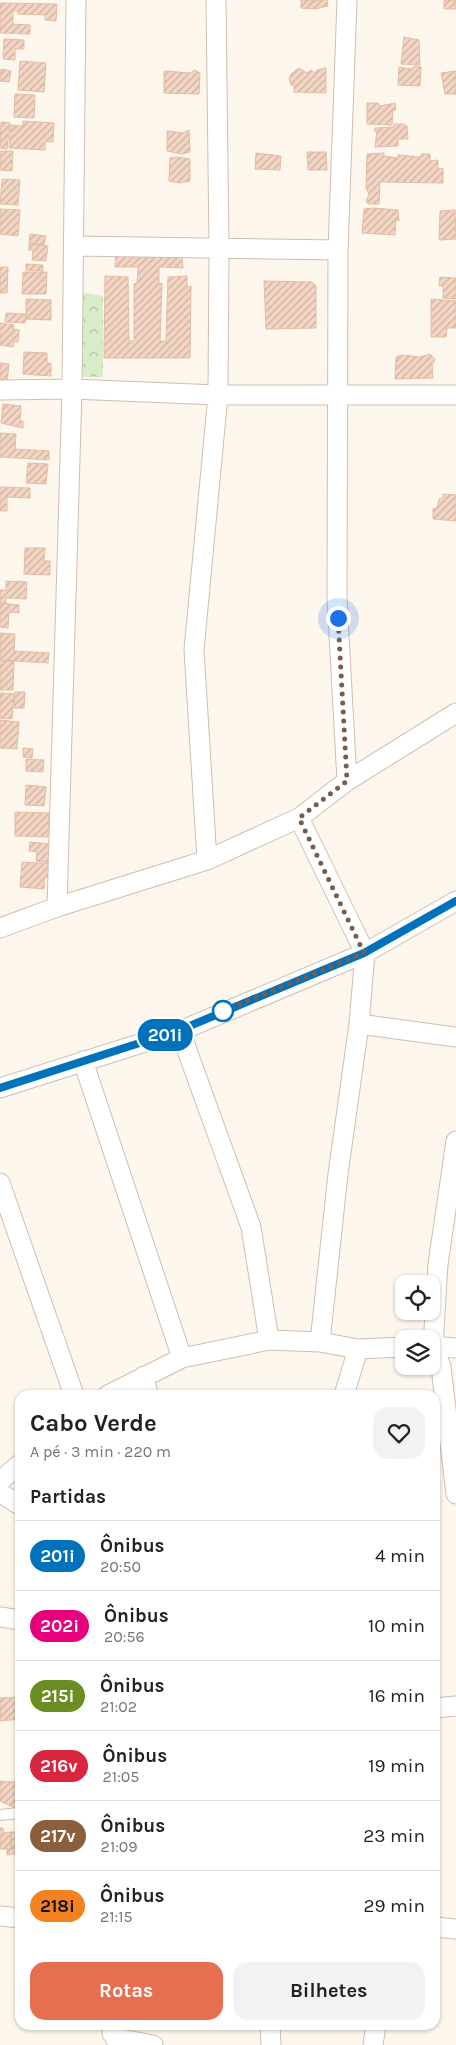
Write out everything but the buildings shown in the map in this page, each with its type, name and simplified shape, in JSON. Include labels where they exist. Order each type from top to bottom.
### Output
[{"type":"street","points":[[57,907],[72,389],[76,0]]},
{"type":"street","points":[[207,860],[194,650],[218,395],[219,248],[216,0]]},
{"type":"street","points":[[347,0],[338,250],[338,600],[347,781]]},
{"type":"street","points":[[74,246],[338,250]]},
{"type":"street","points":[[0,390],[72,389],[218,395],[456,395]]},
{"type":"street","points":[[0,928],[57,907],[207,860],[299,818],[347,781],[456,713]]},
{"type":"street","points":[[299,818],[364,953],[359,1024],[338,1174],[320,1342]]},
{"type":"street","points":[[0,1088],[180,1030],[364,953],[446,908],[456,900]]},
{"type":"street","points":[[359,1024],[456,1037]]},
{"type":"street","points":[[180,1030],[251,1228],[269,1340]]},
{"type":"street","points":[[83,1061],[182,1358]]},
{"type":"street","points":[[433,1330],[438,1264],[456,1141]]},
{"type":"street","points":[[0,1183],[72,1390]]},
{"type":"street","points":[[117,1390],[182,1358],[269,1340],[320,1342],[358,1349],[395,1347]]},
{"type":"street","points":[[440,1347],[456,1348]]},
{"type":"street","points":[[346,1390],[358,1349]]},
{"type":"street","points":[[440,1365],[456,1494]]},
{"type":"street","points":[[144,1376],[147,1390]]},
{"type":"street","points":[[0,1481],[15,1468]]},
{"type":"street","points":[[0,1493],[15,1502]]},
{"type":"street","points":[[0,1617],[15,1619]]},
{"type":"street","points":[[440,1708],[456,1706]]},
{"type":"street","points":[[0,1916],[15,1918]]},
{"type":"street","points":[[440,1928],[456,1930]]},
{"type":"street","points":[[112,2030],[115,2038],[153,2045]]},
{"type":"street","points":[[270,2030],[271,2045]]},
{"type":"street","points":[[373,2045],[375,2030]]},
{"type":"lane","points":[[0,1815],[15,1813]]},
{"type":"green space","points":[[80,292],[103,296],[103,377],[79,377]]},
{"type":"bus line","name":"201i","points":[[0,1088],[180,1030],[364,953],[456,901]]},
{"type":"route","points":[[223,1011],[364,953],[299,818],[347,781],[338,618]]}]
